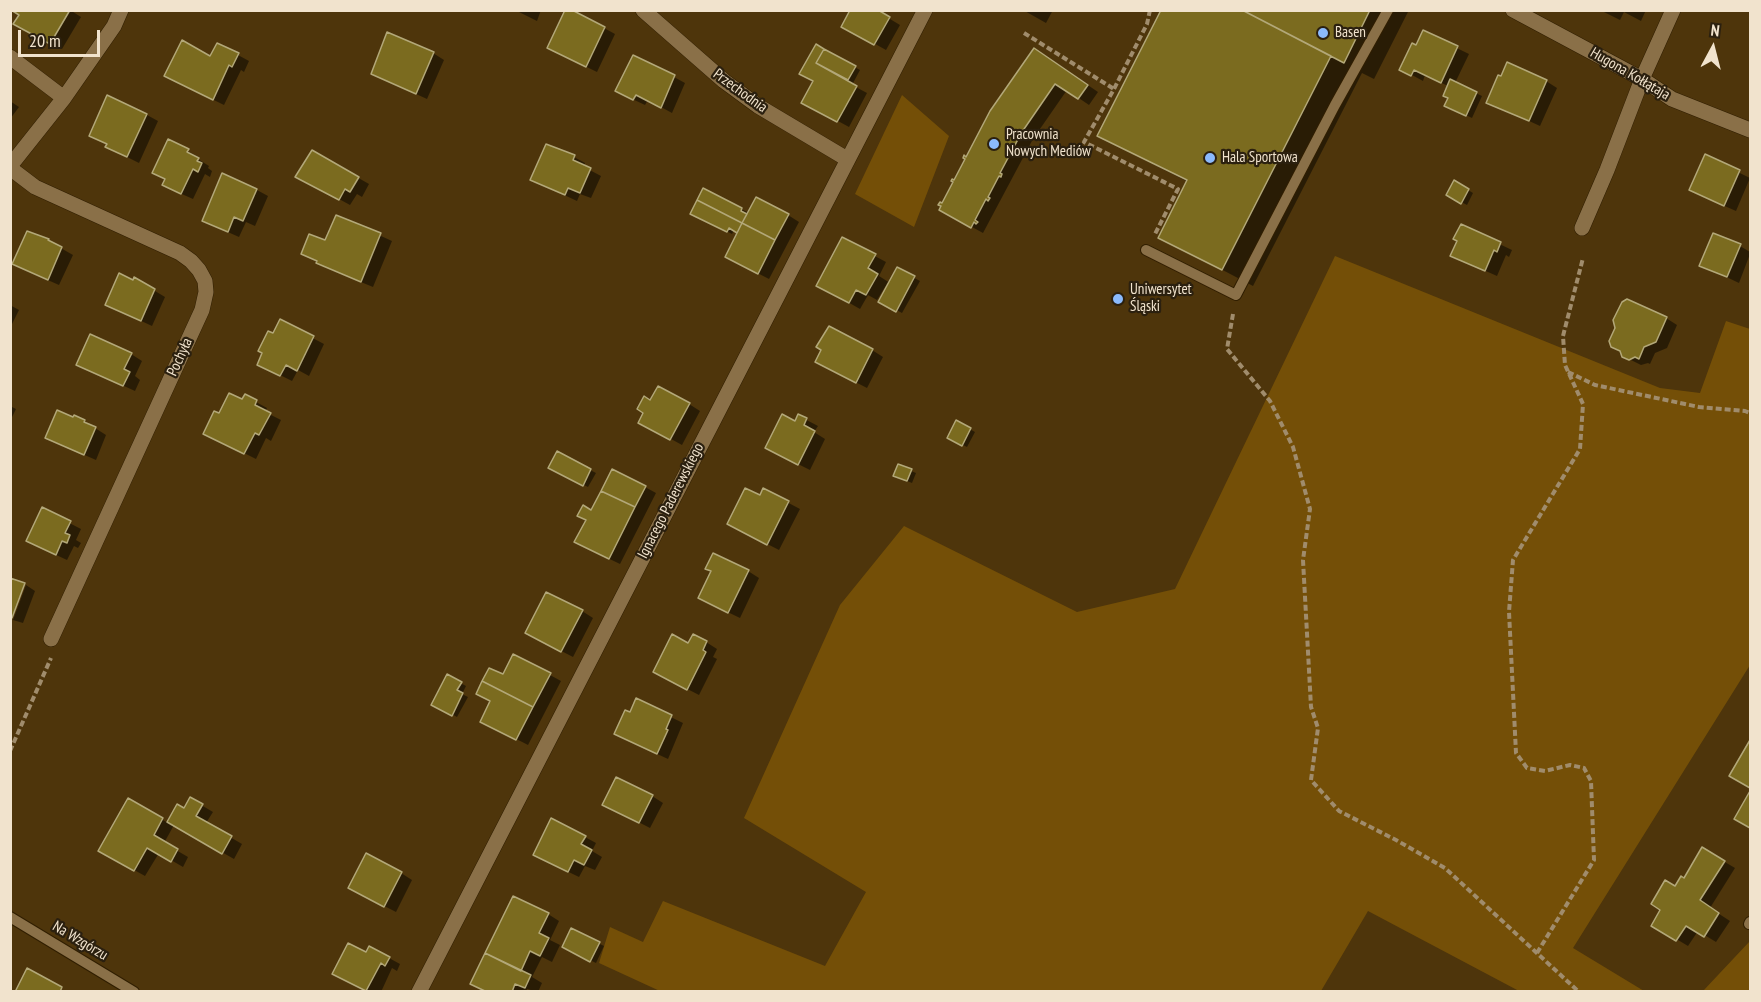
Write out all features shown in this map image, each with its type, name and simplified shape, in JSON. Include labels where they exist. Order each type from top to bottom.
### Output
[{"type":"street","points":[[10,167],[64,98],[114,26],[121,10]]},
{"type":"street","name":"Przechodnia","points":[[643,10],[724,81],[758,106],[847,159]]},
{"type":"street","name":"Ignacego Paderewskiego","points":[[419,992],[925,10]]},
{"type":"street","name":"Hugona Kołłątaja","points":[[1513,10],[1642,79],[1672,99],[1750,130]]},
{"type":"street","points":[[1581,228],[1673,10]]},
{"type":"street","points":[[10,57],[64,98]]},
{"type":"street","name":"Pochyła","points":[[10,167],[35,187],[180,253],[199,270],[205,281],[206,292],[202,310],[53,644]]},
{"type":"lane","points":[[1146,250],[1236,295],[1335,105],[1388,10]]},
{"type":"lane","name":"Na Wzgórzu","points":[[10,917],[134,992]]},
{"type":"path","points":[[1150,10],[1147,24],[1084,141],[1178,189],[1165,215]]},
{"type":"path","points":[[1024,33],[1114,89]]},
{"type":"path","points":[[1537,953],[1594,860],[1591,781],[1584,768],[1570,765],[1545,771],[1527,768],[1516,753],[1509,612],[1513,560],[1580,449],[1583,404],[1565,365],[1563,336],[1583,258]]},
{"type":"path","points":[[1236,295],[1227,348],[1270,400],[1293,447],[1310,509],[1303,560],[1311,707],[1318,728],[1311,780],[1339,811],[1445,868],[1578,991]]},
{"type":"path","points":[[1568,372],[1595,385],[1700,407],[1750,413]]},
{"type":"path","points":[[10,751],[53,644]]},
{"type":"shaded area","points":[[902,95],[949,136],[914,227],[855,194]]},
{"type":"shaded area","points":[[1335,256],[1660,388],[1700,393],[1726,321],[1750,329],[1750,665],[1573,948],[1644,991],[1519,991],[1368,911],[1321,991],[662,992],[599,963],[610,927],[643,942],[663,901],[825,966],[866,892],[744,818],[840,605],[904,526],[1077,612],[1175,589]]},
{"type":"shaded area","points":[[1750,941],[1750,991],[1703,991]]},
{"type":"building","points":[[11,10],[70,10],[50,44],[13,24],[19,15]]},
{"type":"building","points":[[565,10],[572,10],[605,27],[586,67],[547,48]]},
{"type":"building","points":[[850,10],[878,10],[890,17],[874,45],[841,27]]},
{"type":"building","name":"Hala Sportowa","points":[[1161,10],[1242,10],[1331,56],[1222,270],[1158,238],[1187,180],[1097,136]]},
{"type":"building","name":"Basen","points":[[1242,10],[1370,10],[1344,63]]},
{"type":"building","points":[[1423,30],[1458,46],[1441,83],[1414,70],[1411,76],[1399,70],[1412,43],[1416,45]]},
{"type":"building","points":[[387,32],[434,52],[416,94],[371,74]]},
{"type":"building","points":[[182,40],[210,56],[217,43],[239,53],[232,67],[229,65],[213,100],[164,76]]},
{"type":"building","points":[[816,44],[824,49],[816,63],[857,86],[837,122],[801,103],[813,81],[799,74]]},
{"type":"building","name":"Pracownia Nowych Mediów","points":[[1034,48],[1088,85],[1078,99],[1055,84],[1022,132],[1000,173],[1001,177],[999,176],[988,197],[990,198],[988,201],[986,199],[975,220],[978,222],[976,224],[974,222],[971,228],[939,210],[941,206],[938,205],[942,203],[953,182],[952,179],[954,180],[965,159],[964,155],[966,157],[990,111]]},
{"type":"building","points":[[824,49],[856,66],[848,80],[816,63]]},
{"type":"building","points":[[633,55],[675,75],[661,108],[636,95],[633,100],[615,91]]},
{"type":"building","points":[[1507,62],[1547,80],[1529,121],[1486,103],[1498,75],[1501,76]]},
{"type":"building","points":[[1450,79],[1477,92],[1466,116],[1444,106],[1448,98],[1443,96]]},
{"type":"building","points":[[107,95],[147,114],[127,157],[105,147],[107,144],[89,136]]},
{"type":"building","points":[[168,139],[189,149],[187,152],[199,158],[197,161],[202,163],[198,172],[193,169],[181,194],[162,185],[165,179],[152,173]]},
{"type":"building","points":[[546,144],[575,155],[573,160],[591,168],[580,193],[568,188],[565,195],[530,180]]},
{"type":"building","points":[[312,150],[359,177],[350,192],[345,189],[339,200],[295,177]]},
{"type":"building","points":[[1705,154],[1740,170],[1724,206],[1689,190]]},
{"type":"building","points":[[222,173],[257,189],[243,221],[234,217],[228,232],[202,221]]},
{"type":"building","points":[[1454,180],[1469,189],[1461,204],[1446,195]]},
{"type":"building","points":[[703,188],[742,208],[741,211],[747,214],[742,223],[697,200]]},
{"type":"building","points":[[756,197],[789,214],[775,240],[742,223]]},
{"type":"building","points":[[697,200],[742,223],[737,233],[729,228],[727,232],[690,214]]},
{"type":"building","points":[[336,215],[381,233],[361,282],[316,263],[317,261],[301,254],[309,234],[325,240]]},
{"type":"building","points":[[742,223],[775,240],[758,274],[725,257]]},
{"type":"building","points":[[1461,224],[1501,242],[1497,252],[1494,250],[1485,271],[1450,256],[1457,241],[1453,239]]},
{"type":"building","points":[[27,231],[49,239],[62,247],[48,280],[12,264]]},
{"type":"building","points":[[1713,233],[1741,244],[1727,277],[1699,266]]},
{"type":"building","points":[[842,237],[876,254],[868,268],[878,274],[866,295],[856,290],[849,303],[816,286]]},
{"type":"building","points":[[897,267],[915,276],[896,312],[878,302]]},
{"type":"building","points":[[119,273],[133,280],[134,277],[155,289],[141,321],[105,305]]},
{"type":"building","points":[[1627,299],[1667,317],[1656,342],[1644,347],[1639,359],[1635,357],[1629,360],[1622,357],[1620,351],[1611,347],[1609,341],[1615,328],[1613,320],[1622,302]]},
{"type":"building","points":[[280,319],[314,336],[297,371],[286,365],[280,376],[257,365],[262,353],[258,351],[268,331],[273,333]]},
{"type":"building","points":[[829,326],[873,349],[856,383],[815,362],[821,350],[816,347]]},
{"type":"building","points":[[90,334],[132,353],[124,369],[130,372],[123,386],[76,365]]},
{"type":"building","points":[[658,386],[690,403],[670,440],[638,423],[643,413],[637,409],[644,396],[650,400]]},
{"type":"building","points":[[229,393],[242,399],[245,394],[257,400],[255,405],[271,413],[259,435],[255,433],[244,454],[203,434],[214,411],[219,413]]},
{"type":"building","points":[[57,410],[73,417],[74,415],[96,427],[84,455],[45,438]]},
{"type":"building","points":[[782,414],[795,421],[798,414],[807,418],[804,425],[815,431],[798,465],[765,448]]},
{"type":"building","points":[[956,420],[971,428],[962,446],[947,438]]},
{"type":"building","points":[[557,451],[591,469],[583,486],[548,468]]},
{"type":"building","points":[[898,464],[912,469],[907,481],[893,476]]},
{"type":"building","points":[[612,469],[646,486],[635,507],[601,491]]},
{"type":"building","points":[[745,488],[760,495],[763,488],[789,501],[767,545],[727,524]]},
{"type":"building","points":[[601,491],[635,507],[609,559],[574,542],[586,520],[577,516],[583,505],[591,510]]},
{"type":"building","points":[[42,507],[71,521],[65,533],[70,535],[67,543],[62,541],[56,555],[26,541]]},
{"type":"building","points":[[713,553],[749,570],[728,613],[698,598],[711,571],[705,569]]},
{"type":"building","points":[[10,578],[25,583],[12,618],[10,618]]},
{"type":"building","points":[[546,592],[583,610],[561,652],[525,633]]},
{"type":"building","points":[[672,634],[688,643],[693,634],[707,641],[703,650],[706,652],[687,690],[653,672]]},
{"type":"building","points":[[513,654],[551,673],[533,707],[482,681],[489,668],[503,674]]},
{"type":"building","points":[[447,674],[462,682],[457,690],[463,693],[452,716],[431,705]]},
{"type":"building","points":[[482,681],[533,707],[516,740],[480,722],[490,701],[476,694]]},
{"type":"building","points":[[636,698],[672,715],[657,754],[614,734],[625,710],[630,712]]},
{"type":"building","points":[[1750,740],[1750,788],[1729,776]]},
{"type":"building","points":[[616,777],[653,795],[639,823],[602,805]]},
{"type":"building","points":[[1750,791],[1750,828],[1734,819]]},
{"type":"building","points":[[190,797],[203,804],[196,816],[232,836],[222,854],[167,822],[177,804],[184,808]]},
{"type":"building","points":[[128,798],[163,818],[154,835],[178,849],[171,862],[147,848],[134,871],[98,851]]},
{"type":"building","points":[[551,818],[586,836],[581,844],[592,850],[584,865],[574,860],[568,872],[533,855]]},
{"type":"building","points":[[1702,847],[1725,861],[1700,900],[1719,913],[1704,937],[1686,926],[1676,941],[1651,926],[1660,910],[1651,904],[1665,880],[1675,886],[1681,876],[1684,878]]},
{"type":"building","points":[[366,853],[402,872],[384,907],[348,888]]},
{"type":"building","points":[[513,896],[549,913],[539,933],[549,938],[540,956],[530,951],[521,971],[485,953]]},
{"type":"building","points":[[571,928],[600,942],[590,962],[562,947]]},
{"type":"building","points":[[348,943],[366,952],[369,946],[390,957],[385,966],[381,963],[366,991],[332,974]]},
{"type":"building","points":[[485,953],[531,975],[525,988],[515,984],[512,992],[487,992],[470,984]]},
{"type":"building","points":[[27,968],[62,987],[60,992],[15,992]]},
{"type":"place","name":"Basen","points":[[1323,33]]},
{"type":"place","name":"Pracownia Nowych Mediów","points":[[994,144]]},
{"type":"place","name":"Hala Sportowa","points":[[1210,158]]},
{"type":"place","name":"Uniwersytet Śląski","points":[[1118,299]]}]
